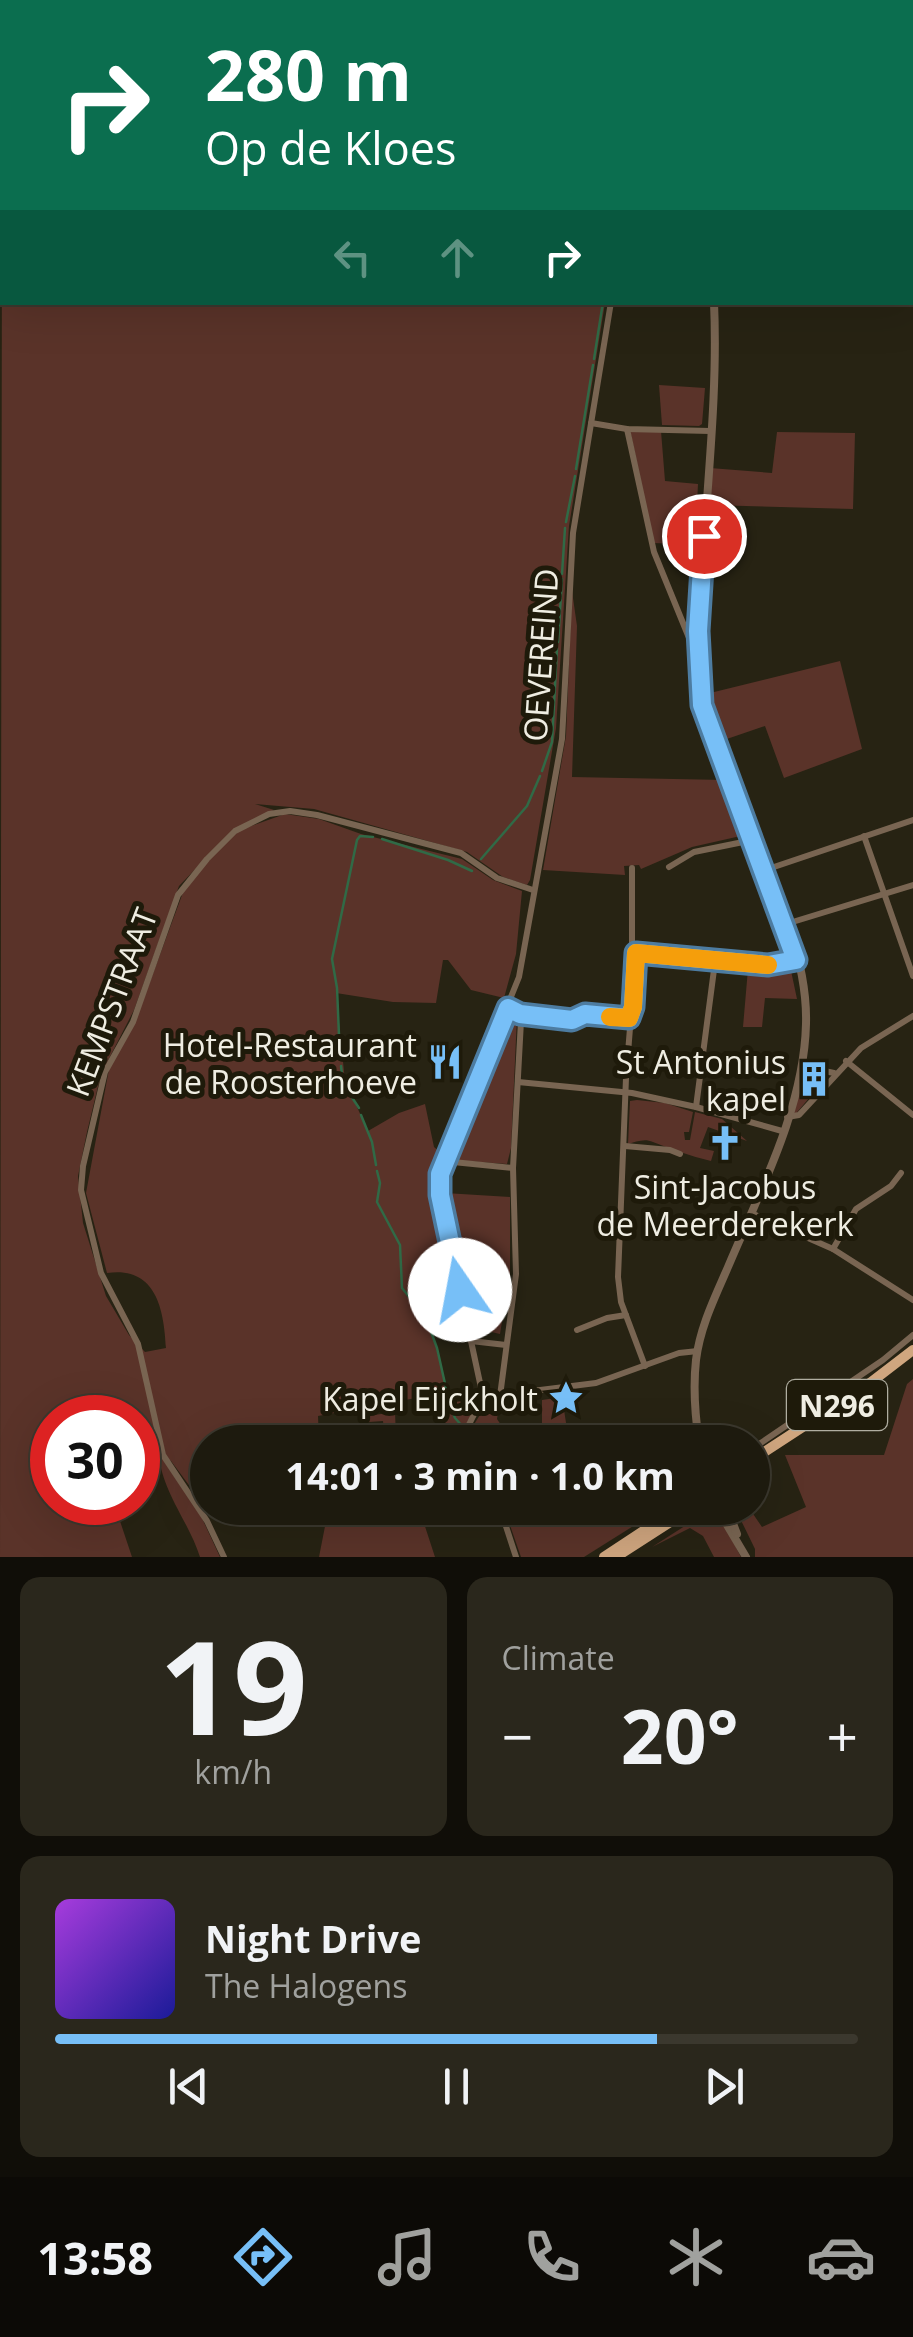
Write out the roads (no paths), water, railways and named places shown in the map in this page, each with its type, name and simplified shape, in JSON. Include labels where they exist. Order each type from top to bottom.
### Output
[{"type":"main road","name":"N296","points":[[770,1447],[870,1383],[913,1350]]},
{"type":"main road","points":[[604,1557],[652,1525]]},
{"type":"main road","points":[[616,1557],[666,1525]]},
{"type":"street","name":"OEVEREIND","points":[[442,1162],[518,977],[562,739],[573,533],[611,305]]},
{"type":"street","points":[[697,1425],[694,1392],[705,1320],[787,1117],[802,1066],[805,1002],[786,924],[708,722],[700,686],[714,305]]},
{"type":"street","points":[[591,423],[627,429],[710,431]]},
{"type":"street","points":[[627,429],[654,552],[698,661]]},
{"type":"street","name":"KEMPSTRAAT","points":[[224,1557],[207,1522],[165,1459],[148,1374],[138,1344],[101,1273],[81,1190],[82,1166],[106,1072],[133,1022],[178,896],[235,831],[269,814],[290,811],[462,854],[497,878],[533,890]]},
{"type":"street","points":[[765,870],[913,820]]},
{"type":"street","points":[[864,836],[913,976]]},
{"type":"street","points":[[669,867],[694,852],[753,840]]},
{"type":"street","points":[[632,868],[632,944],[636,953],[629,1018],[618,1276],[626,1316],[645,1366]]},
{"type":"street","points":[[786,924],[913,885]]},
{"type":"street","points":[[636,953],[768,965],[796,960]]},
{"type":"street","points":[[696,1107],[715,962]]},
{"type":"street","points":[[508,1008],[520,1014],[572,1020],[585,1014],[629,1018]]},
{"type":"street","points":[[500,1396],[516,1274],[513,1168],[520,1014]]},
{"type":"street","points":[[787,1117],[799,1116],[834,1073],[876,1036],[913,1016]]},
{"type":"street","points":[[846,1061],[913,1116]]},
{"type":"street","points":[[802,1066],[834,1073]]},
{"type":"street","points":[[518,1082],[627,1093],[782,1131]]},
{"type":"street","points":[[625,1146],[680,1154]]},
{"type":"street","points":[[468,1425],[482,1397],[440,1195],[442,1162],[513,1168]]},
{"type":"street","points":[[833,1249],[856,1209],[881,1194],[901,1173]]},
{"type":"street","points":[[750,1213],[833,1249],[913,1300]]},
{"type":"street","points":[[577,1330],[607,1318],[626,1316]]},
{"type":"street","points":[[770,1445],[913,1335]]},
{"type":"street","points":[[471,1341],[506,1345]]},
{"type":"street","points":[[482,1397],[583,1386],[679,1353],[698,1351]]},
{"type":"street","points":[[506,1525],[516,1557]]},
{"type":"street","points":[[727,1525],[744,1552]]},
{"type":"street","points":[[734,1525],[744,1552]]},
{"type":"waterway","points":[[594,359],[603,305]]},
{"type":"waterway","points":[[576,469],[593,365]]},
{"type":"waterway","points":[[566,522],[575,476]]},
{"type":"waterway","points":[[562,574],[565,528]]},
{"type":"waterway","points":[[558,642],[562,579]]},
{"type":"waterway","points":[[542,771],[552,742],[557,648]]},
{"type":"waterway","points":[[481,859],[527,806],[540,776]]},
{"type":"waterway","points":[[340,1059],[332,959],[357,840],[360,836],[373,837]]},
{"type":"waterway","points":[[382,839],[472,871]]},
{"type":"waterway","points":[[341,1066],[343,1084],[359,1108]]},
{"type":"waterway","points":[[361,1115],[376,1165]]},
{"type":"waterway","points":[[377,1171],[377,1202],[400,1245],[402,1288],[426,1318],[448,1397]]},
{"type":"waterway","points":[[451,1408],[461,1425]]},
{"type":"place","name":"Hotel-Restaurant de Roosterhoeve","points":[[445,1062]]},
{"type":"place","name":"St Antonius kapel","points":[[814,1079]]},
{"type":"place","name":"Sint-Jacobus de Meerderekerk","points":[[725,1143]]},
{"type":"place","name":"Kapel Eijckholt","points":[[566,1398]]}]
